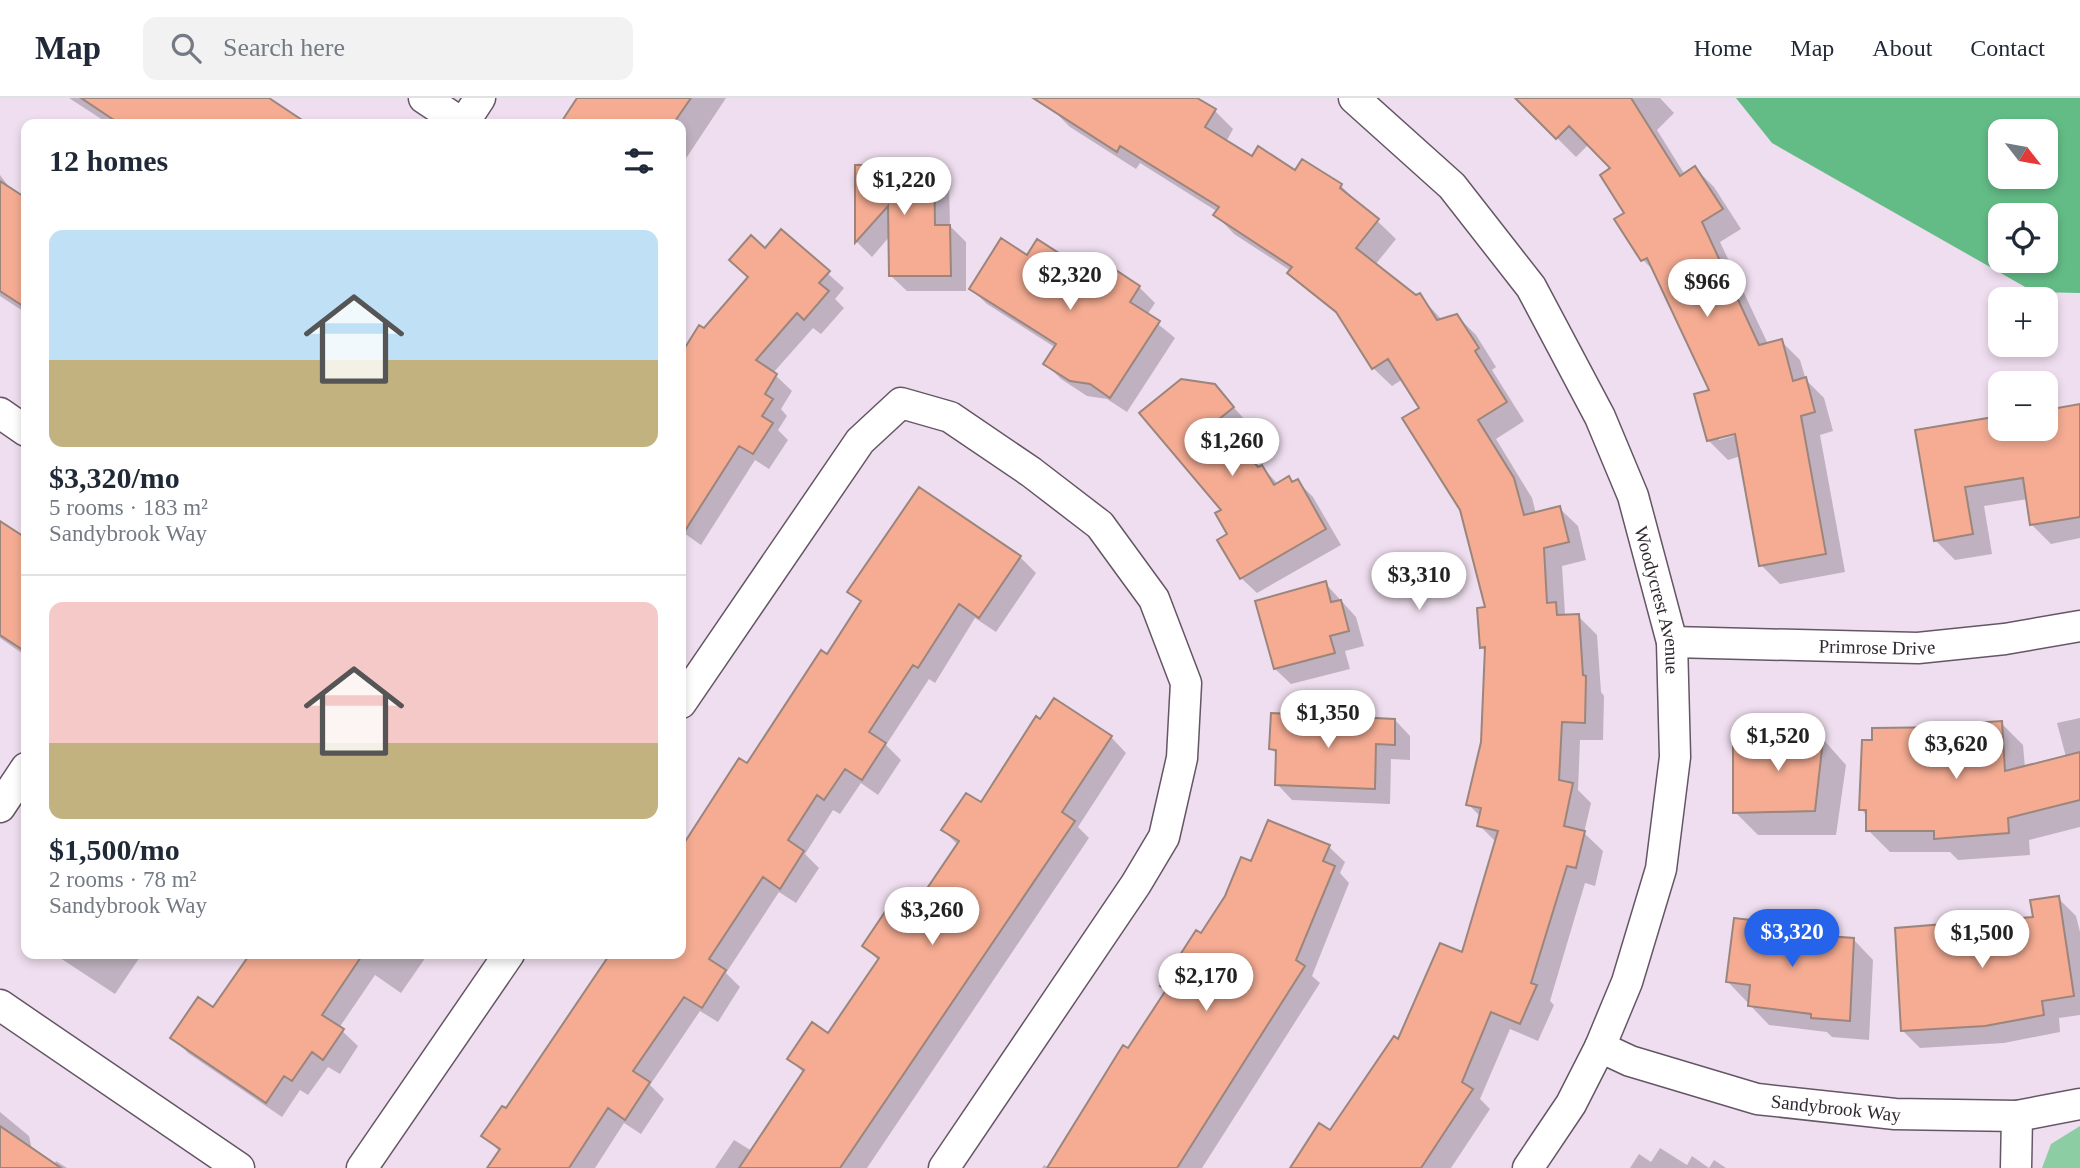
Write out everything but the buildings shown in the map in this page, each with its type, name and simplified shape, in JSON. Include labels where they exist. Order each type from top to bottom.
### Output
[{"type":"street","points":[[424,98],[456,119]]},
{"type":"street","points":[[466,119],[480,98]]},
{"type":"street","name":"Woodycrest Avenue","points":[[1353,98],[1452,186],[1531,287],[1600,417],[1633,496],[1672,642],[1675,757],[1661,869],[1627,982],[1600,1047],[1571,1104],[1528,1168]]},
{"type":"street","points":[[686,696],[860,441],[901,403],[950,417],[1031,472],[1100,525],[1154,599],[1186,683],[1182,758],[1164,837],[1136,884],[944,1168]]},
{"type":"street","points":[[0,413],[21,428]]},
{"type":"street","name":"Primrose Drive","points":[[1672,642],[1918,648],[2005,639],[2080,626]]},
{"type":"street","points":[[0,807],[21,776]]},
{"type":"street","points":[[362,1168],[506,959]]},
{"type":"street","points":[[0,1005],[239,1168]]},
{"type":"street","name":"Sandybrook Way","points":[[1600,1047],[1627,1060],[1757,1099],[1895,1114],[2017,1116],[2080,1104]]},
{"type":"street","points":[[2016,1168],[2017,1116]]},
{"type":"green space","points":[[1736,98],[2080,98],[2080,293],[2058,293],[2058,287],[2025,287],[2001,273],[2058,273],[2058,203],[1988,203],[1988,266],[1772,143]]},
{"type":"green space","points":[[2080,1126],[2080,1168],[2042,1168],[2051,1144]]}]
